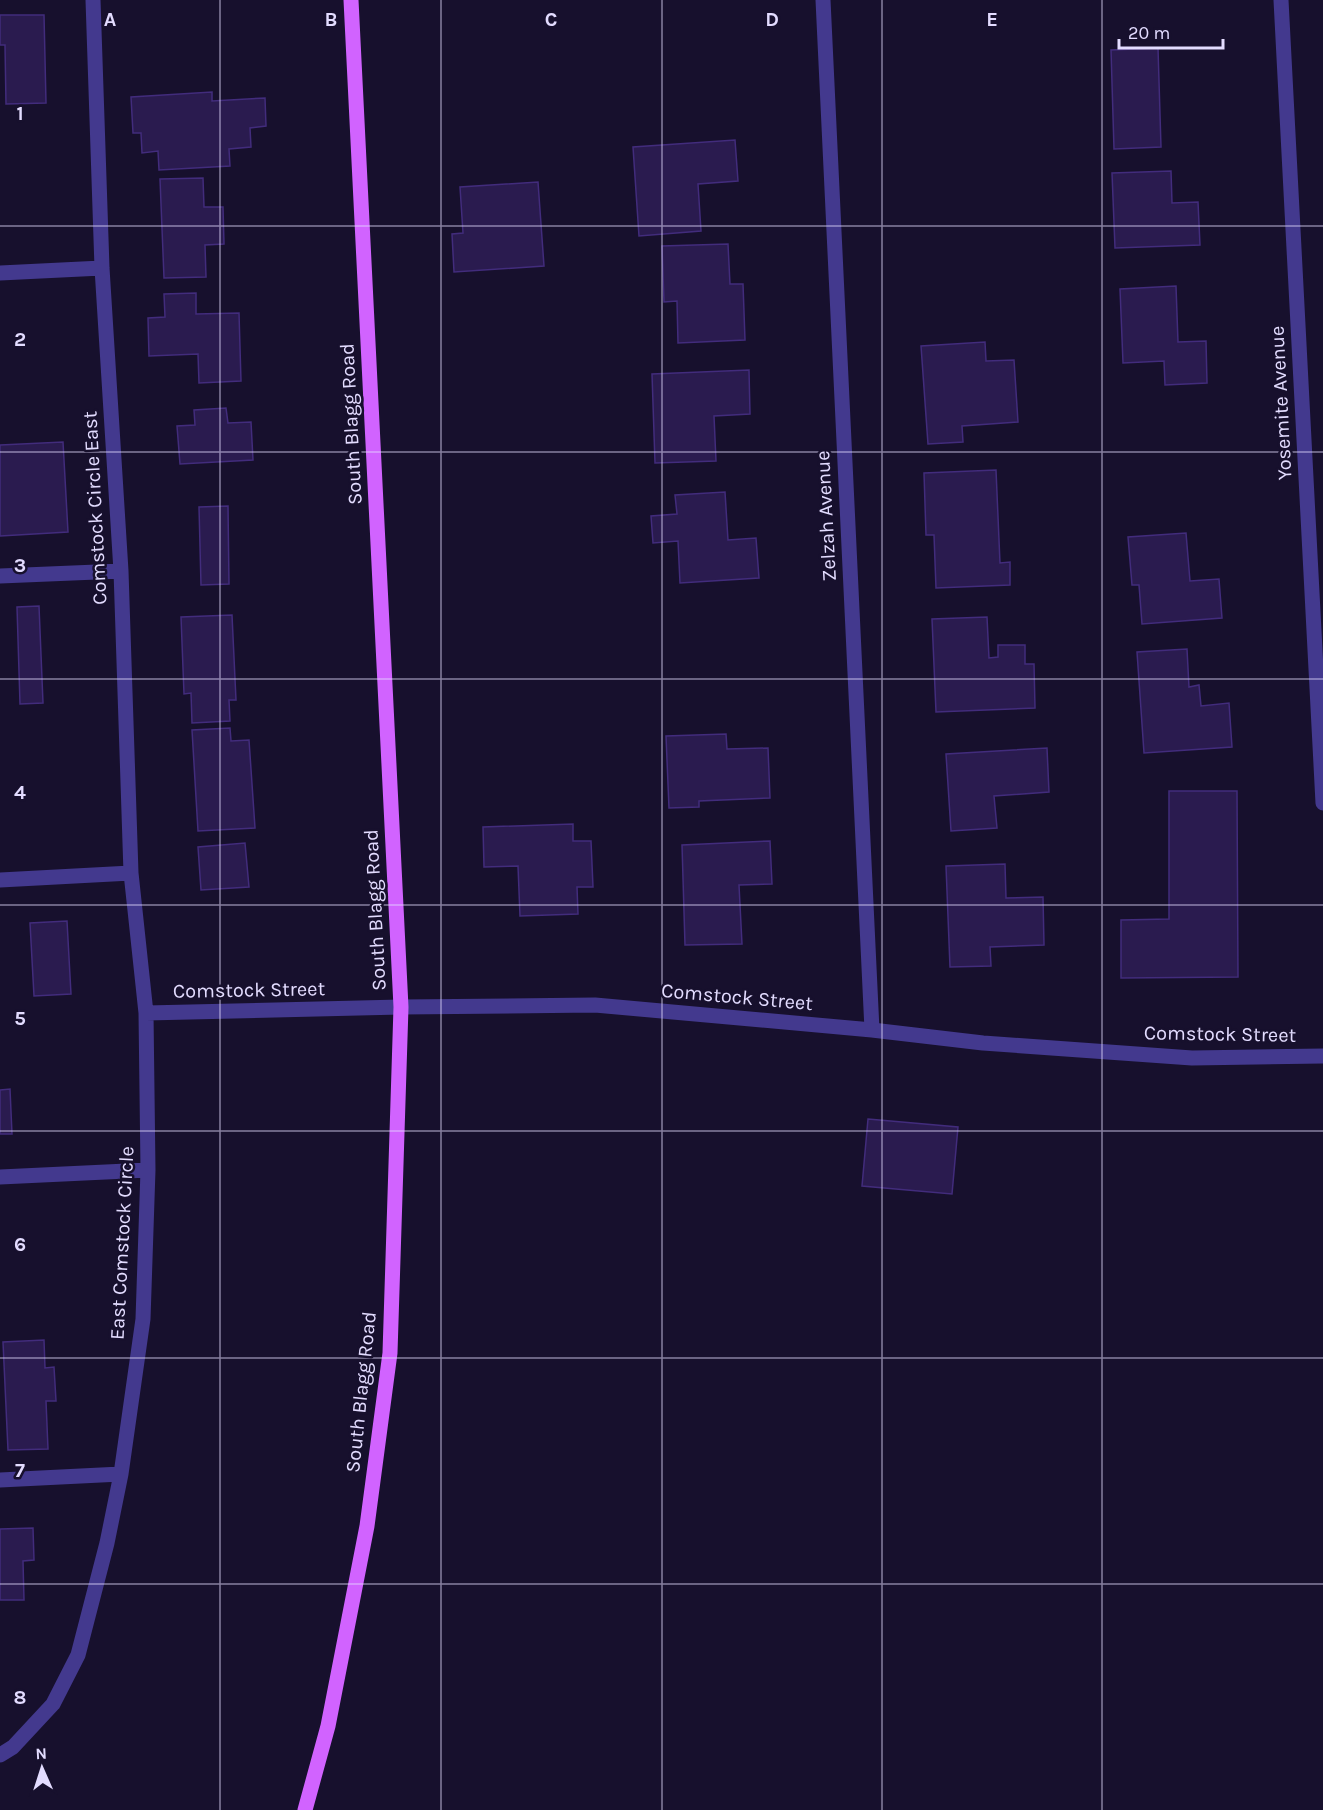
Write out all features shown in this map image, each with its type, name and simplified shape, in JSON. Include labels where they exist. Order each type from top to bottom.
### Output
[{"type":"main road","name":"South Blagg Road","points":[[305,1810],[328,1726],[367,1526],[390,1353],[401,1007],[351,0]]},
{"type":"street","name":"Comstock Circle East","points":[[93,0],[102,268],[121,571],[131,873],[146,1013]]},
{"type":"street","name":"Zelzah Avenue","points":[[823,0],[872,1030]]},
{"type":"street","name":"Yosemite Avenue","points":[[1281,0],[1323,803]]},
{"type":"street","points":[[0,273],[102,268]]},
{"type":"street","points":[[0,576],[121,571]]},
{"type":"street","points":[[0,880],[131,873]]},
{"type":"street","name":"Comstock Street","points":[[146,1013],[595,1005],[983,1042],[1192,1058],[1323,1056]]},
{"type":"street","name":"East Comstock Circle","points":[[0,1755],[13,1748],[53,1704],[78,1655],[107,1543],[121,1474],[142,1319],[148,1170],[146,1013]]},
{"type":"street","points":[[0,1177],[148,1170]]},
{"type":"street","points":[[0,1480],[121,1474]]},
{"type":"building","points":[[0,15],[44,15],[46,103],[6,104],[5,45],[0,45]]},
{"type":"building","points":[[1158,48],[1161,147],[1114,149],[1111,50]]},
{"type":"building","points":[[212,92],[212,101],[265,98],[266,126],[250,128],[251,147],[229,149],[230,166],[159,170],[158,151],[142,153],[141,133],[133,133],[131,97]]},
{"type":"building","points":[[735,140],[738,181],[698,184],[701,231],[639,236],[633,147]]},
{"type":"building","points":[[1171,171],[1172,203],[1198,202],[1200,245],[1115,248],[1112,173]]},
{"type":"building","points":[[203,178],[204,207],[223,207],[224,244],[205,245],[206,277],[164,278],[160,179]]},
{"type":"building","points":[[538,182],[544,266],[454,272],[452,234],[463,233],[460,187]]},
{"type":"building","points":[[728,244],[730,284],[743,284],[745,340],[678,343],[677,301],[664,302],[662,246]]},
{"type":"building","points":[[1176,286],[1178,342],[1206,341],[1207,383],[1165,385],[1164,361],[1123,363],[1120,289]]},
{"type":"building","points":[[196,293],[196,314],[239,313],[241,381],[199,383],[198,354],[149,356],[148,318],[165,317],[164,294]]},
{"type":"building","points":[[985,342],[986,361],[1014,360],[1018,422],[962,426],[963,442],[928,444],[921,346]]},
{"type":"building","points":[[749,370],[750,414],[714,416],[716,461],[655,463],[652,374]]},
{"type":"building","points":[[226,408],[228,423],[251,422],[253,460],[180,464],[177,426],[195,425],[194,410]]},
{"type":"building","points":[[63,442],[68,532],[0,536],[0,445]]},
{"type":"building","points":[[996,470],[1000,563],[1010,562],[1010,585],[936,588],[934,535],[926,535],[924,473]]},
{"type":"building","points":[[725,492],[728,540],[756,538],[759,578],[680,583],[678,541],[653,543],[651,516],[677,514],[675,495]]},
{"type":"building","points":[[228,506],[229,584],[201,585],[199,507]]},
{"type":"building","points":[[1186,533],[1190,581],[1219,579],[1222,618],[1142,624],[1139,585],[1132,585],[1128,537]]},
{"type":"building","points":[[39,606],[43,703],[20,704],[17,607]]},
{"type":"building","points":[[232,615],[236,700],[229,700],[230,721],[192,723],[191,693],[184,694],[181,617]]},
{"type":"building","points":[[987,617],[989,658],[998,657],[998,645],[1025,645],[1025,664],[1034,664],[1035,708],[936,712],[932,619]]},
{"type":"building","points":[[1187,649],[1189,687],[1199,685],[1201,706],[1229,703],[1232,747],[1144,753],[1137,652]]},
{"type":"building","points":[[230,728],[231,741],[249,740],[255,828],[198,831],[192,730]]},
{"type":"building","points":[[726,734],[727,749],[768,748],[770,798],[699,801],[699,807],[669,808],[666,736]]},
{"type":"building","points":[[1047,748],[1049,792],[994,796],[997,828],[951,831],[946,754]]},
{"type":"building","points":[[1169,791],[1237,791],[1238,977],[1121,978],[1121,920],[1169,919]]},
{"type":"building","points":[[573,824],[573,841],[591,841],[593,887],[577,887],[578,914],[520,916],[518,866],[484,867],[483,827]]},
{"type":"building","points":[[770,841],[772,884],[739,885],[742,944],[685,945],[682,845]]},
{"type":"building","points":[[245,843],[249,887],[201,890],[198,847]]},
{"type":"building","points":[[1005,864],[1006,898],[1043,897],[1044,945],[990,947],[991,966],[950,967],[946,866]]},
{"type":"building","points":[[67,921],[71,994],[34,996],[30,923]]},
{"type":"building","points":[[10,1089],[12,1134],[0,1134],[0,1090]]},
{"type":"building","points":[[868,1119],[958,1127],[952,1194],[862,1186]]},
{"type":"building","points":[[44,1340],[45,1368],[54,1367],[56,1401],[46,1401],[48,1449],[8,1450],[3,1342]]},
{"type":"building","points":[[33,1528],[34,1560],[23,1561],[24,1600],[0,1600],[0,1529]]}]
